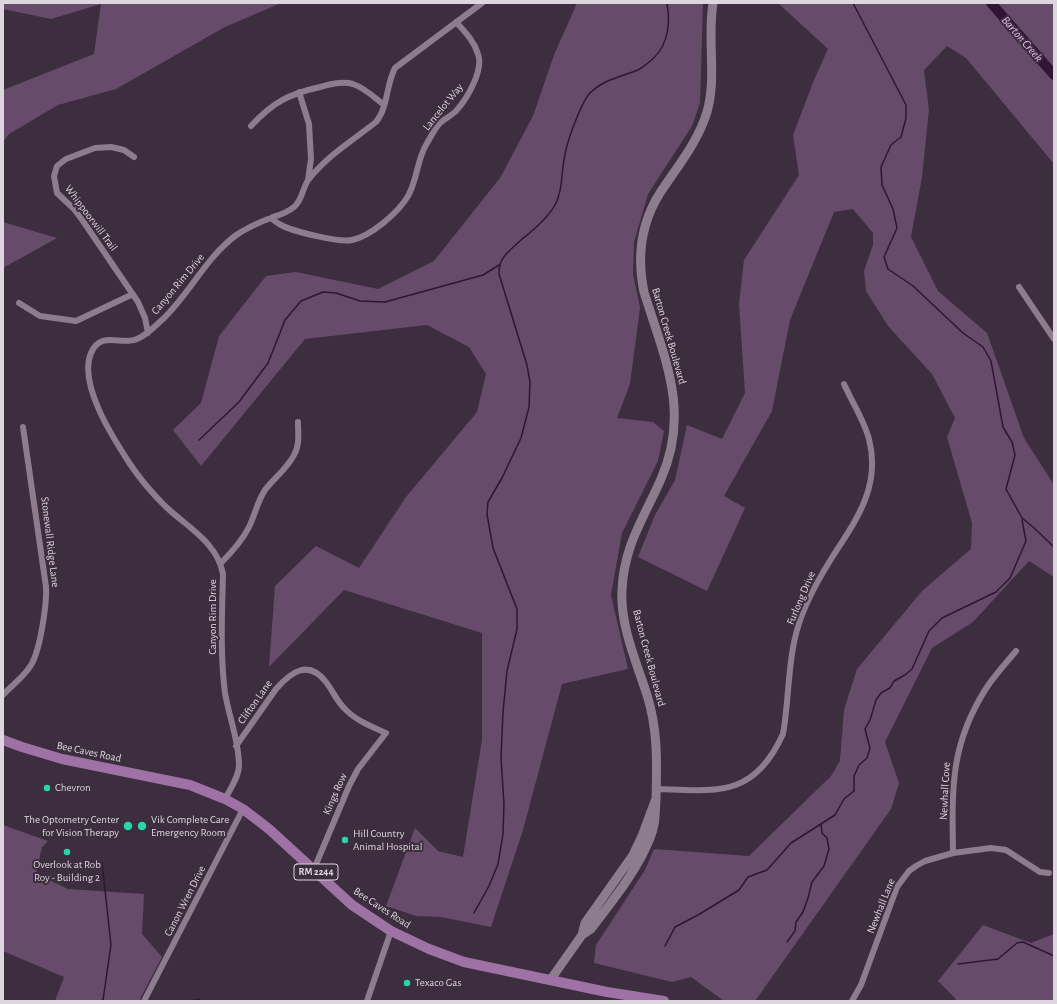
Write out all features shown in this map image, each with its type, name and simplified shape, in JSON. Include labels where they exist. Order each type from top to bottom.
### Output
[{"type":"main road","name":"Bee Caves Road","points":[[3,740],[62,759],[190,785],[225,799],[243,809],[269,829],[352,905],[391,931],[429,949],[464,962],[551,979],[606,992],[664,1001]]},
{"type":"street","name":"Canyon Rim Drive","points":[[225,799],[234,782],[239,766],[225,693],[221,641],[223,574],[221,563],[213,549],[165,506],[144,483],[130,463],[98,410],[89,377],[88,363],[95,347],[103,341],[113,339],[126,341],[136,340],[148,333],[171,312],[204,266],[236,235],[252,226],[287,212],[294,207],[302,198],[308,180],[330,157],[381,117],[391,75],[395,68],[482,3]]},
{"type":"street","name":"Barton Creek Boulevard","points":[[551,979],[582,935],[591,929],[628,878],[638,853],[651,837],[656,813],[658,757],[655,727],[649,702],[627,634],[622,605],[622,591],[624,567],[631,543],[661,478],[669,456],[674,430],[675,409],[671,382],[641,279],[640,251],[649,214],[659,194],[695,139],[707,111],[711,88],[713,3]]},
{"type":"street","name":"Lancelot Way","points":[[271,218],[281,226],[337,240],[351,240],[366,235],[400,208],[409,195],[425,147],[438,125],[455,111],[462,102],[473,85],[478,71],[479,55],[470,37],[456,22]]},
{"type":"street","points":[[251,126],[263,112],[286,98],[299,92],[336,83],[354,85],[362,89],[384,106]]},
{"type":"street","points":[[299,92],[309,124],[311,159],[308,180]]},
{"type":"street","name":"Whippoorwill Trail","points":[[134,157],[124,150],[111,147],[95,148],[66,159],[57,166],[54,176],[57,193],[74,209],[103,249],[142,310],[148,333]]},
{"type":"street","points":[[1019,287],[1054,339]]},
{"type":"street","points":[[19,303],[40,316],[76,321],[132,294]]},
{"type":"street","name":"Furlong Drive","points":[[656,794],[721,790],[732,786],[746,780],[764,766],[778,745],[783,734],[792,652],[802,616],[819,579],[856,521],[870,487],[872,461],[869,439],[865,427],[844,384]]},
{"type":"street","points":[[221,563],[241,540],[265,490],[295,455],[299,442],[298,422]]},
{"type":"street","name":"Stonewall Ridge Lane","points":[[3,695],[26,672],[35,658],[46,600],[46,587],[23,427]]},
{"type":"street","name":"Newhall Cove","points":[[953,853],[952,796],[954,773],[963,734],[976,705],[988,686],[1016,651]]},
{"type":"street","name":"Clifton Lane","points":[[236,746],[283,680],[294,672],[304,668],[317,673],[326,682],[344,709],[354,717],[386,733]]},
{"type":"street","name":"Kings Row","points":[[314,869],[349,786],[358,769],[386,733]]},
{"type":"street","name":"Canon Wren Drive","points":[[144,1001],[243,809]]},
{"type":"street","name":"Newhall Lane","points":[[852,1001],[861,985],[897,887],[909,871],[925,861],[953,853],[991,848],[1006,850],[1040,872],[1049,874]]},
{"type":"street","points":[[367,1001],[391,931]]},
{"type":"shaded area","points":[[3,3],[281,3],[225,27],[116,89],[58,105],[9,134],[3,142],[3,90],[94,54],[101,4],[51,19],[3,9]]},
{"type":"shaded area","points":[[577,3],[703,3],[700,103],[692,126],[648,194],[634,242],[633,274],[640,308],[630,384],[617,418],[653,422],[664,431],[658,461],[622,533],[611,595],[628,669],[562,684],[523,830],[491,927],[441,917],[416,916],[386,906],[415,828],[438,851],[463,857],[482,740],[482,633],[344,590],[269,667],[275,586],[316,546],[359,568],[406,497],[477,412],[486,374],[469,347],[427,325],[305,339],[201,466],[173,430],[201,403],[219,336],[266,276],[296,272],[378,289],[434,261],[500,178],[533,116],[554,55]]},
{"type":"shaded area","points":[[778,3],[1054,3],[1054,164],[966,58],[947,46],[924,70],[929,110],[922,177],[911,237],[938,291],[987,333],[1024,438],[1054,485],[1054,577],[1029,561],[973,622],[932,648],[885,742],[899,783],[891,809],[755,1001],[724,1001],[691,977],[672,982],[594,963],[596,945],[645,870],[654,849],[749,856],[831,776],[840,761],[844,710],[857,669],[923,590],[971,549],[972,523],[947,437],[955,418],[932,374],[888,326],[866,291],[864,271],[873,245],[873,233],[853,209],[834,212],[790,320],[772,411],[724,496],[745,508],[707,591],[638,557],[655,515],[675,480],[687,425],[722,439],[745,393],[739,304],[744,260],[799,175],[793,135],[814,80],[828,49]]},
{"type":"shaded area","points":[[3,222],[57,238],[3,268]]},
{"type":"shaded area","points":[[3,825],[48,841],[42,847],[36,874],[68,889],[144,894],[142,934],[162,957],[139,1001],[55,1001],[64,977],[3,951]]},
{"type":"shaded area","points":[[983,925],[1031,943],[1054,934],[1054,1001],[956,1001],[955,998],[938,981]]},
{"type":"waterway","points":[[474,913],[489,886],[498,864],[503,834],[504,804],[501,758],[503,712],[507,671],[517,629],[517,609],[493,548],[487,514],[488,502],[502,478],[521,438],[529,407],[530,382],[527,365],[499,274],[499,267],[501,261],[506,255],[540,224],[555,205],[561,187],[568,141],[586,98],[601,84],[639,69],[648,63],[660,51],[668,28],[669,20],[667,3]]},
{"type":"waterway","points":[[853,3],[906,105],[906,118],[901,137],[891,145],[881,167],[882,185],[893,209],[897,228],[884,257],[888,269],[913,286],[963,333],[983,347],[991,361],[1003,427],[1012,442],[1015,455],[1006,489],[1022,518],[1054,547]]},
{"type":"waterway","name":"Barton Creek","points":[[991,3],[1054,75]]},
{"type":"waterway","points":[[199,440],[239,402],[268,363],[285,320],[301,301],[323,292],[336,293],[360,301],[385,302],[483,275],[499,265]]},
{"type":"waterway","points":[[665,946],[675,927],[739,890],[748,877],[767,870],[791,843],[835,815],[844,799],[854,791],[854,776],[859,765],[867,758],[870,748],[865,729],[870,720],[876,700],[881,693],[890,688],[894,681],[912,669],[929,631],[942,618],[996,592],[1010,578],[1026,541],[1022,520]]},
{"type":"waterway","points":[[787,942],[795,931],[796,922],[803,912],[812,882],[824,866],[829,849],[827,838],[822,833],[821,824]]},
{"type":"waterway","points":[[102,862],[111,945],[103,1000]]},
{"type":"waterway","points":[[958,964],[998,959],[1017,943],[1023,942],[1054,956]]},
{"type":"waterway","points":[[190,1001],[199,999],[201,1001]]},
{"type":"waterway","points":[[100,1001],[105,1001]]},
{"type":"place","name":"Chevron","points":[[47,788]]},
{"type":"place","name":"The Optometry Center for Vision Therapy","points":[[128,826]]},
{"type":"place","name":"Vik Complete Care Emergency Room","points":[[142,826]]},
{"type":"place","name":"Hill Country Animal Hospital","points":[[345,840]]},
{"type":"place","name":"Overlook at Rob Roy - Building 2","points":[[67,852]]},
{"type":"place","name":"Texaco Gas","points":[[407,983]]}]
